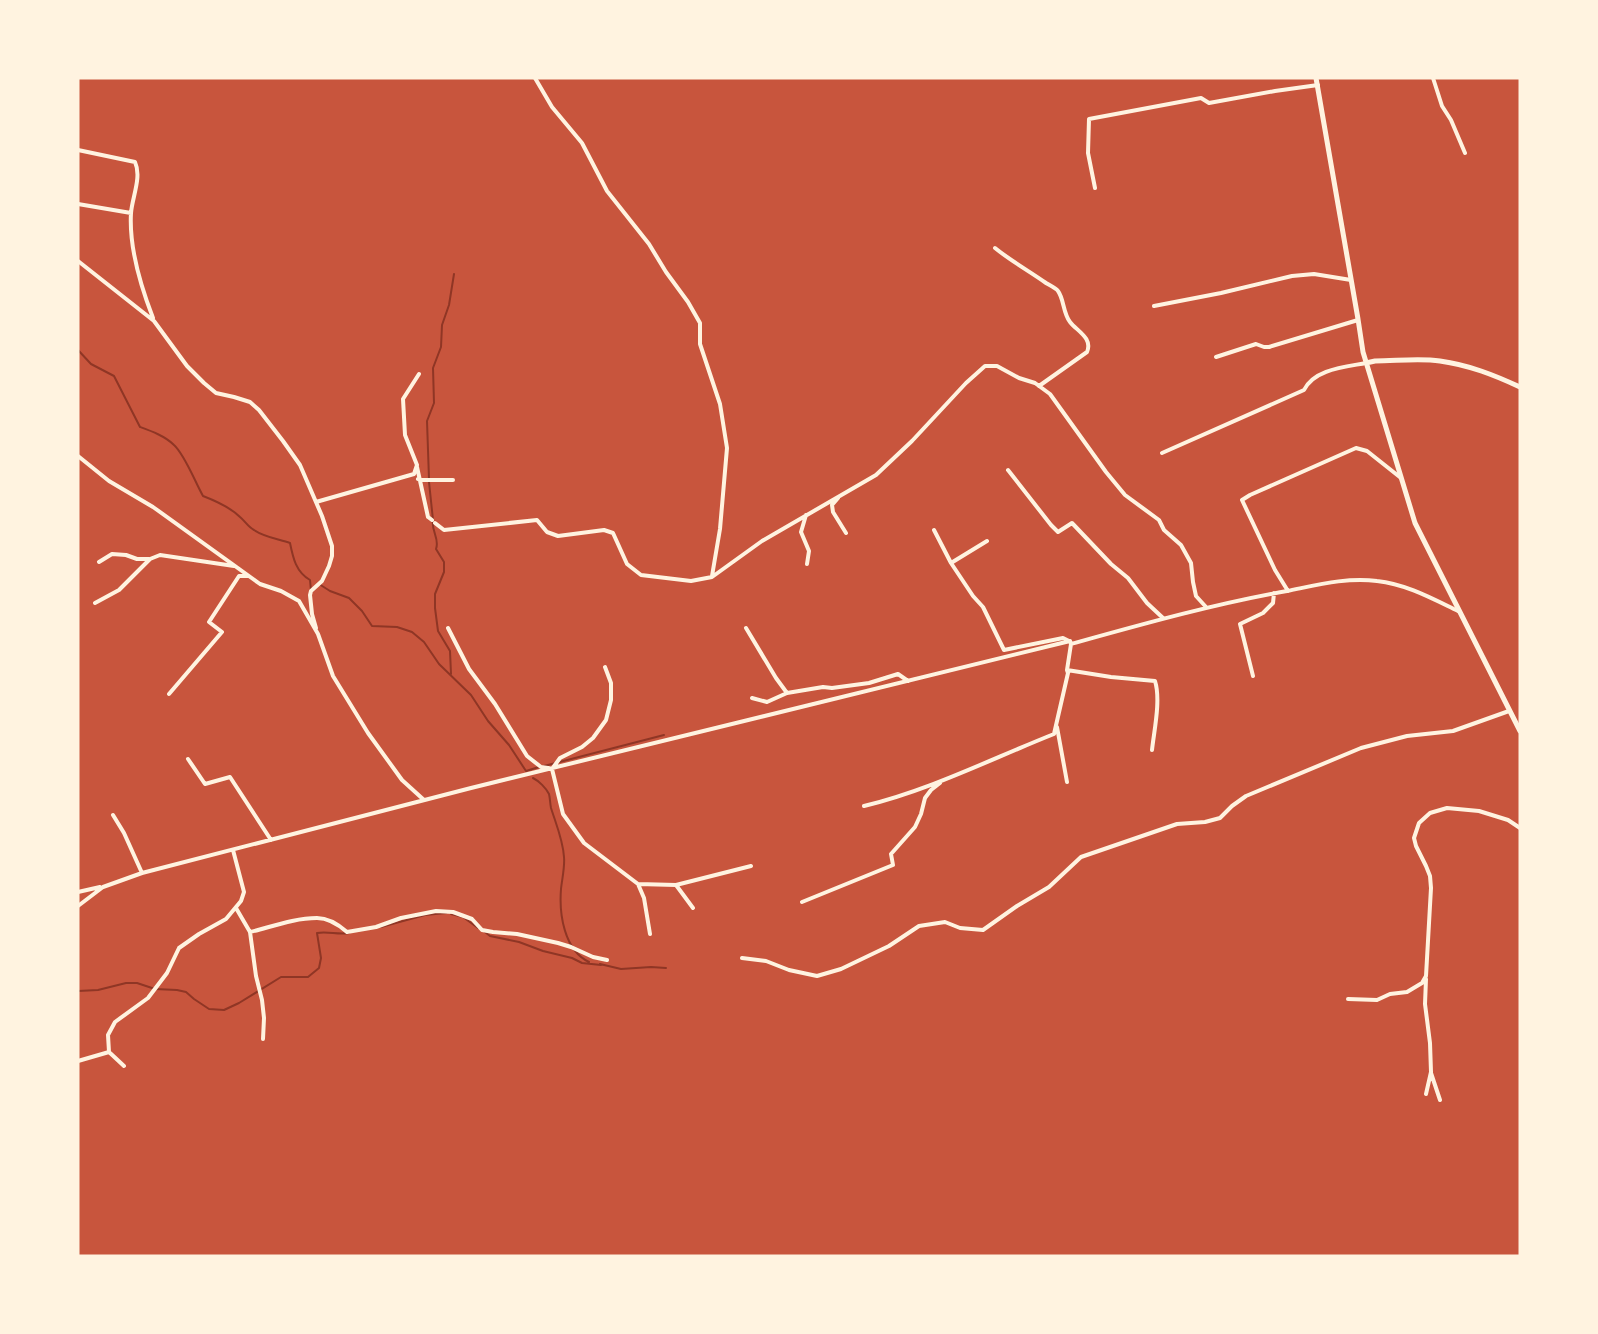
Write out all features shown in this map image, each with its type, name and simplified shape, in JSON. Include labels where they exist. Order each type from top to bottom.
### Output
[{"type":"main road","points":[[1316,78],[1363,352],[1414,523],[1520,731]]},
{"type":"main road","points":[[1366,363],[1439,361],[1464,365],[1520,387]]},
{"type":"street","points":[[536,78],[552,107],[582,142],[607,191],[649,244],[700,323],[700,344],[720,404],[727,448],[720,529],[712,577]]},
{"type":"street","points":[[1433,78],[1442,106],[1451,120],[1465,153]]},
{"type":"street","points":[[1095,188],[1088,153],[1089,119],[1202,98],[1209,103],[1318,85]]},
{"type":"street","points":[[78,150],[135,162],[137,166],[131,213],[132,235],[139,276],[154,321]]},
{"type":"street","points":[[78,204],[131,213]]},
{"type":"street","points":[[995,248],[1058,291],[1067,318],[1088,342],[1087,352],[1039,386]]},
{"type":"street","points":[[78,261],[154,321],[188,366],[216,393],[250,402],[259,410],[300,465],[332,546],[329,566],[310,595],[312,614],[333,676],[368,734],[402,780],[424,800]]},
{"type":"street","points":[[1154,306],[1292,276],[1314,274],[1352,280]]},
{"type":"street","points":[[1216,357],[1256,344],[1269,347],[1359,319]]},
{"type":"street","points":[[1162,453],[1304,390],[1307,382],[1314,377],[1336,369],[1366,363]]},
{"type":"street","points":[[419,374],[403,399],[405,435],[417,465],[428,517],[444,530],[537,520],[547,532],[558,536],[604,530],[613,533],[627,564],[641,575],[691,581],[712,577],[762,541],[876,475],[912,441],[966,383],[985,366],[997,366],[1019,378],[1035,383],[1050,394],[1125,495],[1159,520],[1164,530],[1181,546],[1191,563],[1196,596],[1206,607]]},
{"type":"street","points":[[1288,591],[1275,570],[1242,500],[1356,448],[1367,452],[1401,478]]},
{"type":"street","points":[[78,456],[109,481],[153,507],[260,584],[281,591],[299,601],[318,634]]},
{"type":"street","points":[[414,474],[417,465]]},
{"type":"street","points":[[1008,470],[1058,532],[1072,523],[1111,564],[1128,578],[1147,603],[1163,618]]},
{"type":"street","points":[[316,502],[414,474]]},
{"type":"street","points":[[414,474],[420,480],[453,480]]},
{"type":"street","points":[[841,495],[832,504],[833,512],[846,533]]},
{"type":"street","points":[[806,515],[801,532],[809,551],[807,564]]},
{"type":"street","points":[[934,530],[951,563],[982,607],[1004,650],[1063,638],[1070,643]]},
{"type":"street","points":[[951,563],[987,541]]},
{"type":"street","points":[[99,562],[112,555],[150,559],[160,555],[235,566]]},
{"type":"street","points":[[95,603],[119,590],[150,559]]},
{"type":"street","points":[[169,694],[222,632],[208,622],[239,576],[248,576]]},
{"type":"street","points":[[78,892],[142,873],[424,800],[1070,643],[1206,607],[1274,593],[1352,579],[1380,581],[1416,591],[1458,611]]},
{"type":"street","points":[[1253,676],[1240,624],[1263,613],[1273,603],[1274,593]]},
{"type":"street","points":[[448,628],[469,669],[495,704],[527,756],[541,766],[552,769]]},
{"type":"street","points":[[746,628],[776,678],[788,693]]},
{"type":"street","points":[[864,806],[894,799],[943,781],[1054,734],[1068,673],[1070,643]]},
{"type":"street","points":[[605,667],[611,683],[611,700],[606,720],[593,738],[582,747],[560,758],[552,769],[562,814],[584,843],[638,885],[644,898],[650,934]]},
{"type":"street","points":[[1067,670],[1155,681],[1156,708],[1152,750]]},
{"type":"street","points":[[752,698],[767,702],[788,693],[869,683],[898,674],[909,681]]},
{"type":"street","points":[[742,958],[766,961],[789,970],[817,976],[841,969],[889,946],[919,926],[945,921],[960,928],[983,930],[1017,906],[1049,888],[1081,856],[1177,824],[1205,822],[1220,818],[1246,796],[1361,748],[1407,736],[1453,731],[1509,711]]},
{"type":"street","points":[[1057,726],[1067,782]]},
{"type":"street","points":[[188,759],[206,784],[230,777],[271,840]]},
{"type":"street","points":[[802,902],[893,865],[891,854],[915,827],[925,798],[943,781]]},
{"type":"street","points":[[1426,1094],[1431,1072],[1425,1004],[1431,888],[1430,876],[1414,838],[1419,823],[1430,813],[1447,808],[1479,811],[1508,820],[1520,828]]},
{"type":"street","points":[[113,815],[142,873]]},
{"type":"street","points":[[124,1066],[109,1052],[108,1035],[115,1022],[148,998],[167,973],[179,948],[226,919],[241,901],[244,892],[232,850]]},
{"type":"street","points":[[638,885],[676,885],[751,866]]},
{"type":"street","points":[[676,885],[693,908]]},
{"type":"street","points":[[78,906],[103,886]]},
{"type":"street","points":[[236,908],[250,932],[262,1000],[263,1039]]},
{"type":"street","points":[[250,932],[319,918],[339,924],[347,932],[436,911],[453,912],[472,919],[482,930],[517,934],[558,943],[607,960]]},
{"type":"street","points":[[1348,999],[1377,1000],[1390,994],[1407,992],[1422,983],[1426,976]]},
{"type":"street","points":[[78,1061],[109,1052]]},
{"type":"street","points":[[1431,1072],[1440,1100]]},
{"type":"waterway","points":[[429,479],[427,421],[434,403],[433,368],[441,347],[442,325],[449,305],[454,274]]},
{"type":"waterway","points":[[78,350],[91,364],[114,376],[140,427],[162,436],[178,449],[203,496],[232,510],[258,532],[290,543],[298,569],[310,580],[311,591]]},
{"type":"waterway","points":[[429,482],[436,549],[444,562],[444,572],[435,594],[435,608],[438,631],[450,651],[451,674]]},
{"type":"waterway","points":[[318,585],[349,598],[372,626],[397,627],[412,632],[424,642],[439,664],[471,695],[526,771],[539,767]]},
{"type":"waterway","points":[[544,766],[664,735]]},
{"type":"waterway","points":[[533,778],[549,794],[562,844],[564,865],[561,909],[565,930],[574,949],[589,962]]},
{"type":"waterway","points":[[381,927],[425,915],[446,913]]},
{"type":"waterway","points":[[451,914],[463,917],[478,928]]},
{"type":"waterway","points":[[485,932],[490,936],[519,942],[582,963],[601,965]]},
{"type":"waterway","points":[[78,991],[137,983],[155,989],[186,992],[209,1009],[224,1010],[281,977],[308,977],[319,968],[321,958],[317,933],[349,933]]},
{"type":"waterway","points":[[600,964],[621,969],[666,968]]}]
